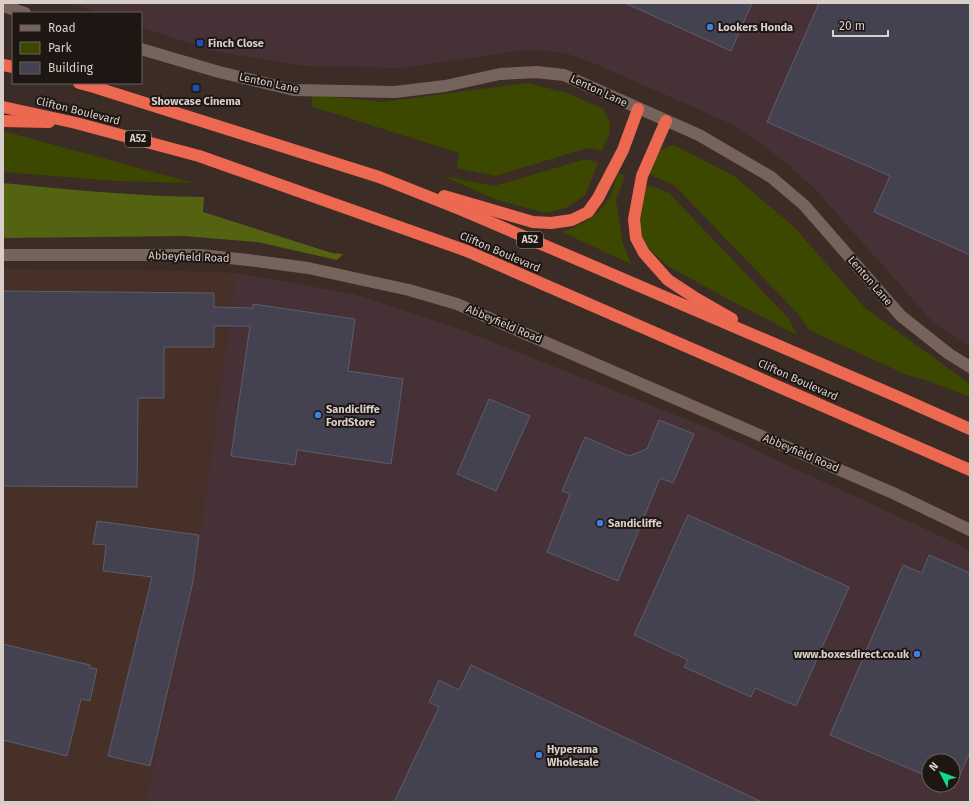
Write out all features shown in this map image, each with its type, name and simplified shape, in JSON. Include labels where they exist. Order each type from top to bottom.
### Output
[{"type":"highway","name":"Clifton Boulevard","points":[[83,84],[379,177],[462,210],[970,429]]},
{"type":"highway","name":"Clifton Boulevard","points":[[3,107],[76,122],[199,156],[466,251],[970,470]]},
{"type":"highway","points":[[379,177],[532,222],[551,223],[572,220],[588,212],[598,198],[623,150],[638,109]]},
{"type":"highway","points":[[3,121],[76,122]]},
{"type":"highway","points":[[666,121],[642,176],[634,219],[636,238],[644,253],[668,280],[697,299],[794,352]]},
{"type":"street","points":[[3,6],[22,12]]},
{"type":"street","name":"Lenton Lane","points":[[142,49],[219,72],[294,90],[395,92],[445,86],[500,74],[536,72],[564,75],[706,139],[770,177],[804,205],[901,316],[949,354],[970,367]]},
{"type":"street","name":"Abbeyfield Road","points":[[3,255],[200,255],[308,268],[409,290],[457,304],[893,493],[970,530]]},
{"type":"shaded area","points":[[71,3],[970,3],[970,347],[932,321],[814,188],[779,157],[736,126],[591,62],[565,53],[526,50],[401,68],[306,66],[213,51],[142,27],[142,12],[97,12]]},
{"type":"shaded area","points":[[3,269],[236,273],[193,583],[145,802],[3,802]]},
{"type":"shaded area","points":[[236,273],[353,294],[457,328],[708,428],[970,550],[970,802],[145,802],[193,583]]},
{"type":"green space","points":[[527,83],[567,93],[603,109],[610,122],[609,135],[602,151],[587,148],[496,176],[457,168],[459,153],[311,106],[313,95],[383,102]]},
{"type":"green space","points":[[3,131],[194,183],[117,181],[3,172]]},
{"type":"green space","points":[[674,145],[734,176],[794,227],[865,308],[970,384],[970,397],[926,380],[907,375],[809,330],[798,314],[675,186],[649,174],[657,155],[668,146]]},
{"type":"green space","points":[[586,159],[598,163],[585,195],[566,208],[546,213],[497,200],[443,176],[494,186]]},
{"type":"green space","points":[[618,173],[625,176],[616,200],[623,244],[631,264],[562,232],[575,227],[594,216],[604,206],[613,190]]},
{"type":"green space","points":[[3,183],[104,192],[204,197],[203,212],[332,253],[343,254],[337,260],[257,242],[184,236],[3,238]]},
{"type":"green space","points":[[644,186],[652,186],[669,193],[789,319],[797,335],[668,266],[650,250],[642,236],[638,219]]},
{"type":"building","name":"Lookers Honda","points":[[625,3],[752,3],[731,51]]},
{"type":"building","points":[[819,3],[970,3],[970,255],[874,212],[890,176],[767,122]]},
{"type":"building","points":[[3,291],[214,293],[214,307],[253,308],[253,304],[355,319],[348,371],[403,379],[391,464],[297,450],[295,465],[231,456],[250,326],[214,326],[214,347],[164,347],[164,398],[138,398],[137,487],[3,486]]},
{"type":"building","points":[[489,399],[530,416],[496,491],[457,474]]},
{"type":"building","name":"Sandicliffe","points":[[659,420],[694,434],[673,483],[660,478],[618,581],[547,552],[570,494],[562,491],[585,437],[629,456],[647,449]]},
{"type":"building","points":[[688,515],[849,587],[796,706],[755,688],[751,697],[684,667],[688,660],[634,635]]},
{"type":"building","points":[[97,521],[199,535],[193,582],[150,766],[108,756],[152,577],[103,571],[106,545],[93,544]]},
{"type":"building","name":"www.boxesdirect.co.uk","points":[[929,555],[970,573],[970,752],[961,772],[961,753],[921,753],[921,774],[830,735],[903,565],[922,573]]},
{"type":"building","points":[[3,644],[90,665],[90,668],[97,669],[90,701],[81,699],[67,756],[3,740]]},
{"type":"building","name":"Hyperama Wholesale","points":[[471,665],[762,802],[394,802],[439,707],[429,702],[439,680],[459,690]]},
{"type":"place","name":"Lookers Honda","points":[[710,27]]},
{"type":"place","name":"Finch Close","points":[[200,43]]},
{"type":"place","name":"Showcase Cinema","points":[[196,88]]},
{"type":"place","name":"Sandicliffe FordStore","points":[[318,415]]},
{"type":"place","name":"Sandicliffe","points":[[600,523]]},
{"type":"place","name":"www.boxesdirect.co.uk","points":[[917,654]]},
{"type":"place","name":"Hyperama Wholesale","points":[[539,755]]}]
